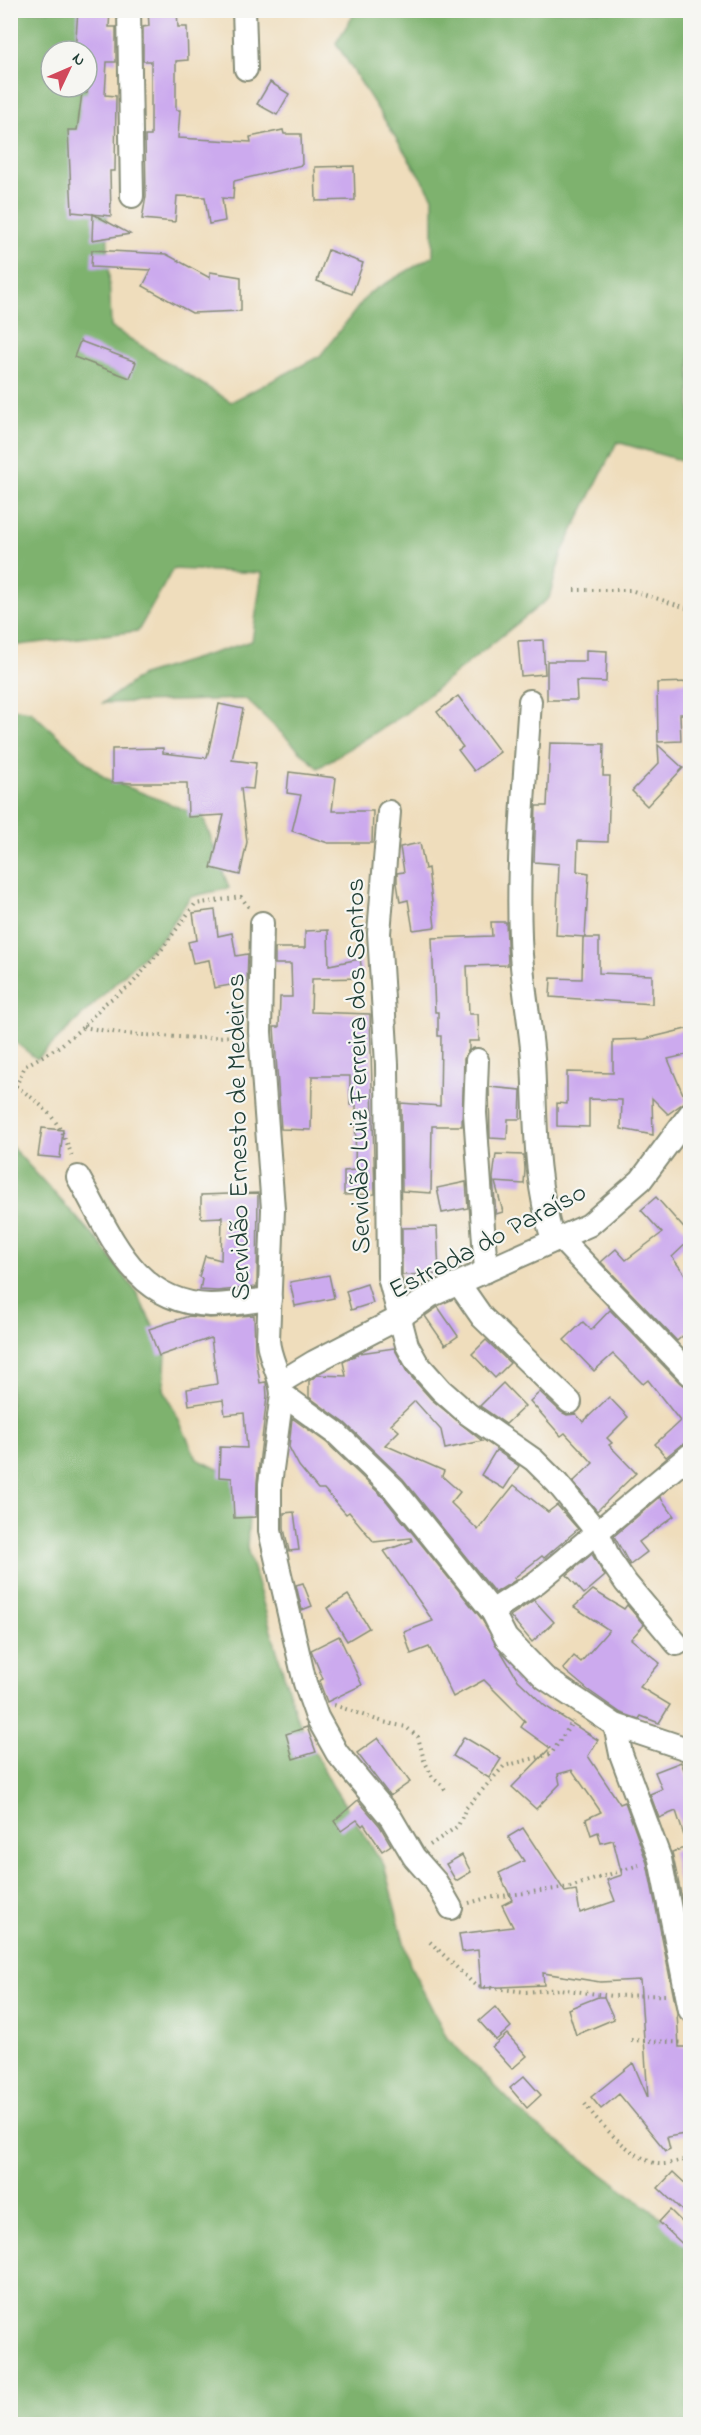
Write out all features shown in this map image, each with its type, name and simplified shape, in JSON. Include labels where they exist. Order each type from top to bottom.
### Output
[{"type":"street","points":[[129,10],[132,196]]},
{"type":"street","points":[[244,10],[246,69]]},
{"type":"street","points":[[530,700],[519,866],[520,939],[532,1051],[538,1173],[543,1209],[556,1239],[690,1374]]},
{"type":"street","name":"Servidão Luiz Ferreira dos Santos","points":[[389,812],[379,933],[387,1064],[389,1277],[407,1345],[417,1363],[441,1390],[468,1414],[534,1460],[557,1483],[598,1533],[609,1558],[626,1583],[677,1644]]},
{"type":"street","name":"Servidão Ernesto de Medeiros","points":[[262,923],[260,1032],[273,1209],[269,1352],[281,1388]]},
{"type":"street","points":[[477,1060],[476,1113],[486,1271]]},
{"type":"street","name":"Estrada do Paraíso","points":[[281,1388],[314,1362],[399,1318],[430,1296],[589,1225],[641,1180],[690,1114]]},
{"type":"street","points":[[78,1177],[123,1256],[151,1288],[176,1300],[210,1305],[270,1299]]},
{"type":"street","points":[[459,1284],[482,1317],[570,1402]]},
{"type":"street","points":[[281,1388],[361,1455],[425,1525],[492,1611],[506,1638],[522,1658],[544,1678],[615,1725],[690,1750]]},
{"type":"street","points":[[281,1388],[270,1484],[270,1531],[298,1658],[317,1717],[337,1753],[392,1818],[414,1857],[436,1882],[451,1908]]},
{"type":"street","points":[[492,1611],[537,1582],[690,1455]]},
{"type":"street","points":[[615,1725],[621,1754],[682,1918],[688,2002]]},
{"type":"path","points":[[574,590],[630,590],[690,609]]},
{"type":"path","points":[[10,1089],[16,1086],[25,1066],[60,1046],[83,1027],[104,1004],[131,985],[162,949],[195,904],[241,897],[262,923]]},
{"type":"path","points":[[83,1027],[125,1034],[196,1038],[232,1037],[260,1032]]},
{"type":"path","points":[[16,1086],[37,1101],[60,1125],[78,1177]]},
{"type":"path","points":[[313,1701],[340,1706],[382,1722],[406,1727],[418,1737],[424,1760],[433,1779],[442,1785],[447,1793]]},
{"type":"path","points":[[414,1857],[458,1826],[466,1808],[504,1766],[551,1754],[584,1706]]},
{"type":"path","points":[[451,1908],[487,1898],[570,1887],[660,1859]]},
{"type":"path","points":[[430,1942],[477,1986],[526,1992],[560,1989],[688,2002]]},
{"type":"path","points":[[631,2040],[690,2043]]},
{"type":"path","points":[[585,2104],[596,2119],[638,2156],[658,2164],[690,2158]]},
{"type":"green space","points":[[10,11],[99,11],[111,327],[231,402],[320,356],[369,293],[433,256],[433,197],[336,43],[356,11],[690,11],[690,463],[617,442],[562,552],[549,598],[402,716],[318,768],[246,699],[103,703],[142,675],[252,641],[262,573],[173,569],[138,631],[11,646]]},
{"type":"green space","points":[[10,708],[30,711],[105,778],[203,817],[229,888],[190,897],[165,935],[37,1059],[11,1039]]},
{"type":"green space","points":[[10,1145],[101,1244],[136,1292],[166,1352],[164,1389],[197,1459],[251,1485],[247,1548],[296,1716],[332,1785],[384,1865],[410,1965],[447,2038],[528,2119],[683,2234],[685,2260],[690,2261],[690,2424],[11,2424]]},
{"type":"building","points":[[78,10],[110,10],[109,27],[116,27],[116,62],[107,62],[105,95],[116,96],[115,171],[110,171],[111,216],[72,212],[68,130],[77,130],[81,99],[99,99],[99,39],[76,39]]},
{"type":"building","points":[[148,10],[177,10],[178,27],[187,27],[188,60],[176,61],[176,110],[180,110],[178,138],[251,142],[250,137],[283,130],[284,134],[301,134],[302,165],[234,181],[233,199],[222,198],[225,221],[209,224],[205,197],[177,196],[175,222],[142,219],[146,196],[145,136],[151,136],[151,61],[143,61],[143,27],[149,26]]},
{"type":"building","points":[[270,82],[289,94],[277,115],[257,104]]},
{"type":"building","points":[[354,166],[355,200],[316,201],[315,167]]},
{"type":"building","points":[[93,214],[130,234],[92,240]]},
{"type":"building","points":[[92,250],[166,254],[210,278],[210,272],[241,277],[241,311],[192,313],[143,286],[151,270],[91,267]]},
{"type":"building","points":[[328,250],[363,263],[352,294],[317,281]]},
{"type":"building","points":[[80,341],[136,362],[130,378],[74,357]]},
{"type":"building","points":[[543,640],[545,674],[521,676],[518,641]]},
{"type":"building","points":[[586,650],[607,651],[606,682],[576,681],[577,700],[547,700],[547,661],[586,661]]},
{"type":"building","points":[[690,682],[690,714],[680,714],[681,741],[658,742],[657,683]]},
{"type":"building","points":[[458,696],[500,752],[474,771],[458,750],[463,747],[437,712]]},
{"type":"building","points":[[219,704],[243,709],[232,760],[256,763],[253,789],[241,788],[247,842],[240,875],[211,868],[224,815],[188,817],[187,783],[112,783],[112,749],[163,748],[163,753],[207,758]]},
{"type":"building","points":[[550,743],[604,744],[603,776],[610,776],[608,842],[578,841],[577,871],[589,873],[585,937],[556,935],[559,864],[534,862],[536,806],[547,806]]},
{"type":"building","points":[[658,745],[683,768],[647,806],[632,791],[659,763]]},
{"type":"building","points":[[289,772],[336,778],[332,811],[373,811],[372,843],[328,843],[292,831],[301,795],[287,793]]},
{"type":"building","points":[[420,843],[425,869],[428,868],[435,927],[413,930],[408,900],[400,902],[397,873],[404,872],[400,847]]},
{"type":"building","points":[[215,910],[218,936],[232,933],[236,956],[248,954],[247,982],[214,988],[209,960],[193,963],[188,942],[197,940],[193,913]]},
{"type":"building","points":[[491,922],[506,922],[508,965],[467,966],[469,1014],[478,1014],[479,1041],[469,1041],[469,1049],[464,1059],[462,1126],[432,1126],[431,1193],[402,1191],[401,1103],[440,1106],[441,1036],[438,1036],[438,1012],[435,1012],[432,938],[492,936]]},
{"type":"building","points":[[328,930],[329,965],[360,959],[363,978],[312,979],[311,1012],[370,1014],[375,1194],[344,1195],[344,1171],[355,1170],[356,1105],[350,1105],[350,1076],[312,1076],[311,1130],[281,1129],[274,1027],[279,1027],[280,997],[292,997],[291,964],[275,964],[275,948],[305,948],[305,931]]},
{"type":"building","points":[[583,938],[599,938],[599,973],[652,975],[652,1004],[550,997],[551,978],[582,979]]},
{"type":"building","points":[[690,1028],[690,1054],[668,1059],[686,1101],[668,1114],[652,1098],[653,1135],[621,1129],[622,1100],[589,1099],[589,1127],[557,1126],[557,1103],[567,1104],[567,1072],[613,1073],[613,1040],[645,1039]]},
{"type":"building","points":[[489,1087],[521,1090],[520,1119],[508,1119],[507,1139],[490,1138]]},
{"type":"building","points":[[42,1128],[63,1130],[60,1158],[38,1156]]},
{"type":"building","points":[[496,1154],[524,1155],[525,1169],[524,1184],[495,1182],[503,1212],[496,1214],[493,1178]]},
{"type":"building","points":[[466,1182],[468,1208],[442,1213],[437,1188]]},
{"type":"building","points":[[258,1193],[257,1287],[217,1291],[200,1290],[202,1279],[199,1277],[205,1256],[221,1260],[222,1217],[201,1218],[201,1195]]},
{"type":"building","points":[[656,1197],[690,1235],[690,1240],[672,1257],[690,1281],[690,1329],[677,1341],[601,1262],[616,1249],[626,1260],[662,1233],[641,1210]]},
{"type":"building","points":[[437,1227],[439,1274],[402,1275],[402,1228]]},
{"type":"building","points":[[329,1275],[334,1298],[295,1306],[290,1282]]},
{"type":"building","points":[[367,1284],[373,1303],[351,1310],[346,1291]]},
{"type":"building","points":[[438,1307],[458,1336],[445,1345],[425,1316]]},
{"type":"building","points":[[610,1310],[680,1383],[690,1388],[690,1442],[681,1445],[666,1457],[655,1444],[680,1421],[648,1380],[643,1384],[613,1354],[594,1371],[564,1340],[583,1322],[591,1330]]},
{"type":"building","points":[[254,1315],[255,1351],[260,1383],[266,1382],[267,1396],[257,1482],[256,1517],[234,1518],[232,1478],[219,1477],[220,1447],[247,1448],[244,1413],[225,1415],[223,1400],[189,1405],[187,1389],[217,1384],[211,1338],[159,1356],[149,1329],[189,1316],[210,1318]]},
{"type":"building","points":[[486,1340],[510,1363],[495,1378],[472,1354]]},
{"type":"building","points":[[394,1348],[407,1372],[431,1399],[482,1441],[445,1449],[441,1430],[415,1401],[391,1424],[399,1431],[385,1445],[444,1471],[442,1476],[460,1492],[451,1503],[478,1530],[514,1485],[548,1512],[557,1505],[578,1529],[544,1558],[542,1556],[514,1578],[516,1580],[495,1593],[403,1479],[345,1423],[309,1397],[309,1381],[318,1375],[346,1376],[343,1362],[360,1353]]},
{"type":"building","points":[[503,1383],[525,1406],[506,1424],[480,1406]]},
{"type":"building","points":[[540,1392],[561,1412],[567,1415],[576,1414],[583,1422],[609,1397],[628,1417],[607,1438],[612,1443],[609,1445],[636,1473],[597,1511],[573,1482],[593,1463],[565,1433],[561,1436],[530,1401]]},
{"type":"building","points":[[292,1418],[327,1443],[384,1498],[481,1618],[518,1680],[545,1706],[598,1740],[588,1756],[620,1804],[625,1802],[647,1863],[677,2013],[679,2047],[690,2047],[690,2133],[667,2137],[670,2149],[666,2151],[619,2094],[601,2109],[591,2097],[633,2063],[648,2098],[640,1980],[600,1982],[543,1973],[544,1985],[481,1988],[478,1950],[462,1952],[459,1934],[513,1927],[502,1905],[512,1900],[499,1873],[524,1861],[508,1837],[523,1828],[565,1892],[576,1890],[580,1913],[615,1901],[607,1880],[622,1875],[613,1840],[601,1843],[598,1832],[591,1835],[586,1819],[601,1812],[572,1770],[558,1774],[560,1784],[536,1809],[512,1787],[550,1748],[521,1727],[525,1721],[484,1680],[453,1697],[429,1647],[411,1654],[404,1632],[433,1621],[384,1551],[412,1541],[411,1538],[374,1542],[349,1512],[346,1514],[324,1489],[318,1489],[299,1466],[289,1447]]},
{"type":"building","points":[[496,1450],[519,1466],[504,1489],[481,1475]]},
{"type":"building","points":[[660,1497],[674,1516],[639,1542],[647,1552],[630,1565],[614,1536]]},
{"type":"building","points":[[294,1512],[299,1550],[289,1551],[284,1529],[284,1513]]},
{"type":"building","points":[[592,1554],[605,1576],[584,1594],[567,1575]]},
{"type":"building","points":[[303,1583],[312,1606],[302,1610],[296,1585]]},
{"type":"building","points":[[593,1590],[624,1609],[627,1605],[644,1625],[631,1639],[660,1663],[640,1687],[670,1705],[659,1723],[641,1716],[639,1719],[621,1713],[563,1669],[574,1656],[581,1662],[609,1630],[574,1607]]},
{"type":"building","points":[[348,1595],[369,1628],[347,1641],[327,1608]]},
{"type":"building","points":[[534,1600],[554,1622],[532,1642],[510,1616]]},
{"type":"building","points":[[339,1636],[362,1685],[327,1702],[319,1681],[323,1679],[311,1650]]},
{"type":"building","points":[[307,1727],[316,1752],[293,1759],[286,1734]]},
{"type":"building","points":[[464,1737],[501,1759],[489,1778],[453,1756]]},
{"type":"building","points":[[378,1738],[410,1782],[390,1796],[357,1753]]},
{"type":"building","points":[[681,1762],[690,1785],[690,1844],[687,1845],[676,1811],[659,1818],[650,1794],[662,1789],[655,1772]]},
{"type":"building","points":[[358,1800],[380,1826],[391,1845],[382,1851],[364,1824],[362,1826],[357,1820],[341,1831],[334,1821]]},
{"type":"building","points":[[690,1846],[690,1911],[685,1913],[672,1852]]},
{"type":"building","points":[[462,1855],[471,1872],[456,1881],[446,1864]]},
{"type":"building","points":[[598,1997],[604,1997],[614,2019],[576,2035],[568,2009]]},
{"type":"building","points":[[495,2007],[511,2027],[496,2040],[479,2021]]},
{"type":"building","points":[[507,2034],[527,2056],[512,2069],[492,2047]]},
{"type":"building","points":[[524,2076],[541,2095],[527,2108],[510,2088]]},
{"type":"building","points":[[673,2172],[690,2188],[690,2218],[658,2188]]},
{"type":"building","points":[[670,2210],[690,2230],[690,2251],[659,2222]]}]
